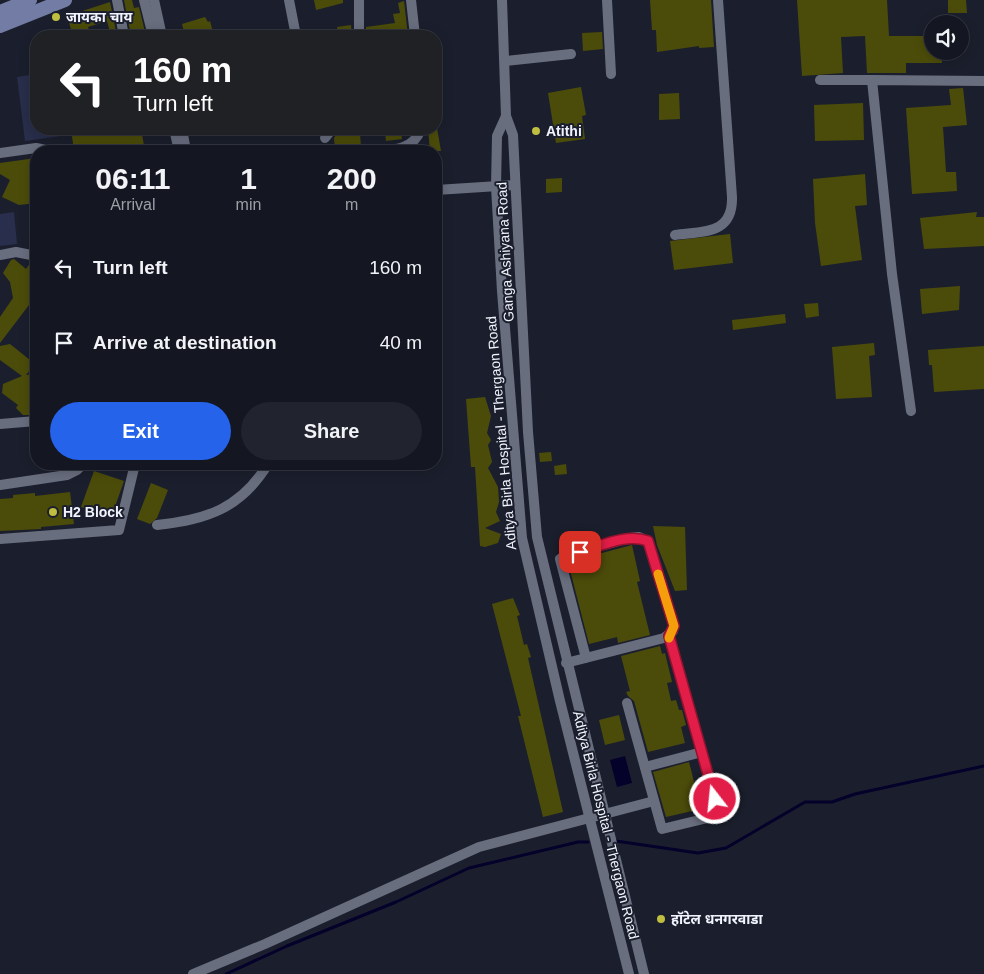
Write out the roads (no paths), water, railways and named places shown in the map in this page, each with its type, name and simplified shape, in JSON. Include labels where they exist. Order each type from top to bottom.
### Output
[{"type":"street","points":[[0,12],[35,3],[65,0]]},
{"type":"street","points":[[118,0],[123,30]]},
{"type":"street","points":[[144,0],[151,30]]},
{"type":"street","points":[[154,0],[161,30]]},
{"type":"street","points":[[289,0],[295,30]]},
{"type":"street","points":[[359,0],[359,30]]},
{"type":"street","points":[[411,0],[414,30]]},
{"type":"street","name":"Aditya Birla Hospital - Thergaon Road","points":[[502,0],[506,116],[497,136],[496,186],[502,291],[522,538],[589,818],[629,974]]},
{"type":"street","points":[[607,0],[611,74]]},
{"type":"street","points":[[675,235],[717,228],[726,223],[730,215],[732,197],[718,0]]},
{"type":"street","points":[[0,26],[35,3]]},
{"type":"street","points":[[505,61],[571,54]]},
{"type":"street","points":[[820,80],[984,81]]},
{"type":"street","points":[[872,80],[893,282],[911,411]]},
{"type":"street","name":"Ganga Ashiyana Road","points":[[506,116],[513,135],[528,432],[537,538],[566,663],[644,974]]},
{"type":"street","points":[[410,145],[416,141],[419,135]]},
{"type":"street","points":[[0,153],[30,149]]},
{"type":"street","points":[[442,190],[515,185]]},
{"type":"street","points":[[0,255],[16,252],[30,255]]},
{"type":"street","points":[[0,424],[30,422]]},
{"type":"street","points":[[0,485],[68,475],[77,470]]},
{"type":"street","points":[[0,539],[119,530],[134,470]]},
{"type":"street","points":[[157,525],[188,522],[214,514],[237,500],[260,477],[264,470]]},
{"type":"street","points":[[586,658],[560,559],[564,556],[629,538],[638,537],[648,541],[674,626],[669,636],[720,815],[662,829],[627,703]]},
{"type":"street","points":[[566,663],[669,636]]},
{"type":"street","points":[[645,767],[702,752]]},
{"type":"street","points":[[193,974],[265,944],[479,847],[654,801]]},
{"type":"waterway","points":[[616,841],[698,853],[726,848],[805,802],[832,802],[855,794],[984,766]]},
{"type":"waterway","points":[[226,974],[287,946],[396,902],[469,868],[578,842],[588,842]]},
{"type":"place","name":"जायका चाय","points":[[56,17]]},
{"type":"place","name":"Atithi","points":[[536,131]]},
{"type":"place","name":"H2 Block","points":[[53,512]]},
{"type":"place","name":"हॉटेल धनगरवाडा","points":[[661,919]]}]
